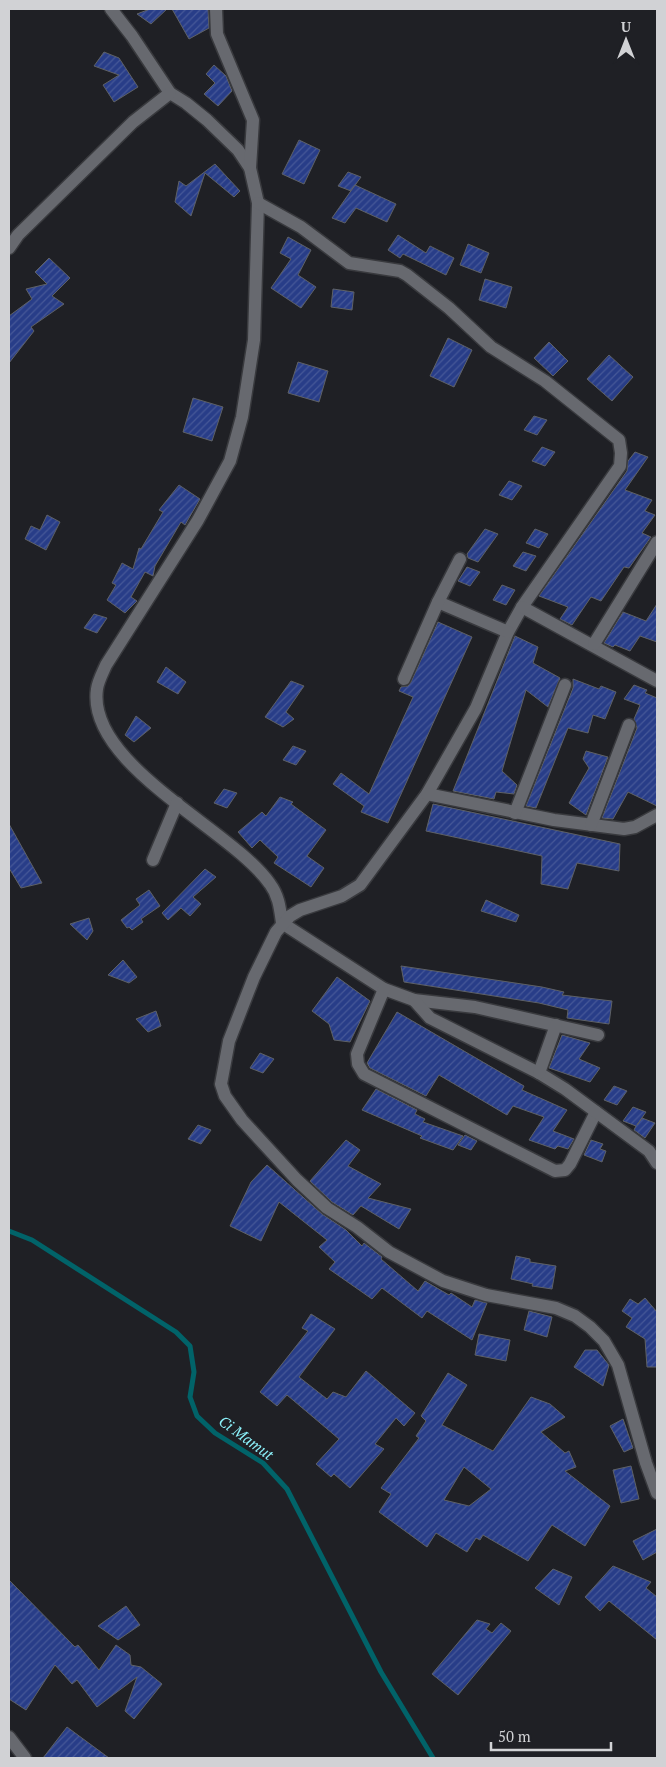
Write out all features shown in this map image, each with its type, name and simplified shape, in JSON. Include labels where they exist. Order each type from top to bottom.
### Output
[{"type":"street","points":[[111,9],[132,36],[170,93],[207,120],[238,150],[250,168]]},
{"type":"street","points":[[216,9],[218,34],[253,120],[250,168],[258,203],[254,340],[242,417],[230,461],[198,520],[106,664],[96,688],[96,704],[113,742],[122,755],[150,784],[177,803],[260,872],[279,899],[282,923]]},
{"type":"street","points":[[9,248],[18,235],[133,122],[170,93]]},
{"type":"street","points":[[258,203],[301,227],[349,263],[400,271],[407,274],[449,308],[491,348],[545,381],[619,440],[621,454],[620,466],[522,607],[508,632],[476,708],[427,794],[360,885],[342,896],[307,906],[282,923],[276,932],[254,976],[229,1041],[225,1054],[221,1084],[226,1096],[242,1120],[297,1180],[327,1208],[357,1227],[389,1252],[443,1281],[486,1295],[556,1308],[575,1316],[590,1327],[604,1341],[618,1366],[646,1463],[657,1493]]},
{"type":"street","points":[[594,644],[657,542]]},
{"type":"street","points":[[404,679],[438,602],[460,559]]},
{"type":"street","points":[[438,602],[508,632]]},
{"type":"street","points":[[522,607],[594,644],[657,680]]},
{"type":"street","points":[[515,813],[565,685]]},
{"type":"street","points":[[591,825],[629,725]]},
{"type":"street","points":[[427,794],[515,813],[591,825],[630,828],[657,815]]},
{"type":"street","points":[[153,860],[177,803]]},
{"type":"street","points":[[282,923],[384,988],[414,1000],[475,1007],[598,1035]]},
{"type":"street","points":[[384,988],[357,1054],[358,1064],[364,1074],[554,1171],[565,1170],[570,1164],[596,1112]]},
{"type":"street","points":[[414,1000],[430,1018],[539,1073],[649,1151],[657,1162]]},
{"type":"street","points":[[539,1073],[556,1025]]},
{"type":"street","points":[[9,1737],[25,1758]]},
{"type":"building","points":[[150,9],[167,9],[151,24],[137,14]]},
{"type":"building","points":[[172,9],[208,9],[209,28],[189,39]]},
{"type":"building","points":[[104,52],[119,58],[138,87],[114,102],[103,85],[119,75],[94,66]]},
{"type":"building","points":[[214,65],[226,76],[232,91],[218,106],[204,94],[215,83],[206,74]]},
{"type":"building","points":[[299,140],[320,150],[304,184],[282,174]]},
{"type":"building","points":[[215,164],[240,191],[234,197],[205,173],[191,216],[175,202],[179,181],[186,186]]},
{"type":"building","points":[[348,172],[361,177],[351,191],[338,186]]},
{"type":"building","points":[[355,185],[396,204],[387,222],[356,208],[345,223],[332,218]]},
{"type":"building","points":[[398,235],[426,253],[430,246],[454,258],[446,275],[403,254],[400,258],[388,250]]},
{"type":"building","points":[[288,237],[311,250],[298,275],[316,287],[301,308],[271,288],[291,259],[280,253]]},
{"type":"building","points":[[468,244],[489,253],[481,273],[460,265]]},
{"type":"building","points":[[49,258],[70,278],[52,296],[64,304],[31,327],[34,331],[9,363],[9,316],[32,299],[26,289],[47,284],[35,272]]},
{"type":"building","points":[[485,279],[512,287],[506,308],[479,300]]},
{"type":"building","points":[[333,289],[354,292],[352,310],[331,307]]},
{"type":"building","points":[[448,338],[472,350],[454,387],[430,376]]},
{"type":"building","points":[[549,342],[568,361],[553,376],[534,358]]},
{"type":"building","points":[[609,355],[633,377],[612,401],[587,379]]},
{"type":"building","points":[[298,362],[328,371],[319,402],[288,393]]},
{"type":"building","points":[[193,398],[223,407],[212,441],[183,432]]},
{"type":"building","points":[[534,416],[547,420],[537,435],[524,430]]},
{"type":"building","points":[[542,447],[555,452],[545,466],[532,461]]},
{"type":"building","points":[[635,452],[648,457],[625,490],[652,500],[645,511],[655,515],[642,533],[651,537],[629,568],[624,567],[601,601],[591,597],[572,625],[560,619],[568,607],[539,596],[627,471],[628,461]]},
{"type":"building","points":[[509,481],[522,486],[512,500],[499,495]]},
{"type":"building","points":[[179,485],[200,499],[185,525],[181,522],[155,566],[153,576],[145,572],[131,597],[137,601],[125,613],[107,600],[116,585],[112,583],[122,563],[133,569],[139,548],[141,549],[163,512],[159,510]]},
{"type":"building","points":[[47,515],[60,522],[46,550],[25,539],[31,526],[40,530]]},
{"type":"building","points":[[485,529],[498,534],[478,562],[468,558],[467,554]]},
{"type":"building","points":[[535,529],[548,534],[539,548],[526,543]]},
{"type":"building","points":[[523,552],[536,556],[526,571],[513,566]]},
{"type":"building","points":[[467,567],[480,572],[470,586],[458,581]]},
{"type":"building","points":[[502,585],[515,590],[506,605],[493,600]]},
{"type":"building","points":[[657,604],[657,642],[640,636],[630,651],[604,643],[623,612],[646,621]]},
{"type":"building","points":[[94,614],[107,618],[97,633],[84,628]]},
{"type":"building","points":[[438,622],[472,637],[388,823],[361,812],[364,806],[333,784],[341,773],[369,794],[413,697],[399,691],[401,687],[408,686],[411,682]]},
{"type":"building","points":[[515,636],[538,647],[533,663],[560,678],[548,707],[526,690],[502,771],[517,785],[514,794],[496,792],[494,799],[453,791]]},
{"type":"building","points":[[166,667],[186,682],[178,694],[157,682]]},
{"type":"building","points":[[573,679],[599,689],[601,686],[616,692],[605,719],[593,715],[588,733],[568,728],[536,808],[526,806],[573,688]]},
{"type":"building","points":[[291,681],[304,686],[286,712],[294,719],[283,727],[265,717]]},
{"type":"building","points":[[634,685],[647,690],[645,693],[657,698],[657,806],[628,792],[613,819],[602,818],[637,728],[634,719],[640,705],[624,699]]},
{"type":"building","points":[[136,716],[151,728],[134,742],[125,735]]},
{"type":"building","points":[[293,746],[306,751],[296,765],[283,760]]},
{"type":"building","points":[[586,751],[608,757],[586,815],[569,803],[589,768],[583,759]]},
{"type":"building","points":[[224,789],[237,793],[227,808],[214,803]]},
{"type":"building","points":[[280,797],[293,802],[291,804],[326,830],[307,856],[324,868],[311,887],[274,863],[278,857],[260,840],[252,848],[238,832],[262,812],[266,816]]},
{"type":"building","points":[[433,804],[620,844],[619,871],[577,863],[568,889],[541,884],[542,856],[426,831]]},
{"type":"building","points":[[9,824],[42,883],[21,888],[9,868]]},
{"type":"building","points":[[205,869],[216,877],[193,897],[201,904],[190,916],[181,908],[168,920],[162,913]]},
{"type":"building","points":[[149,890],[160,906],[141,919],[143,922],[132,930],[129,927],[127,928],[121,920],[140,905],[136,899]]},
{"type":"building","points":[[486,900],[519,915],[516,922],[481,911]]},
{"type":"building","points":[[89,918],[93,931],[87,940],[70,924]]},
{"type":"building","points":[[123,960],[137,977],[129,983],[108,975]]},
{"type":"building","points":[[401,966],[542,987],[564,992],[562,995],[612,1001],[609,1024],[567,1018],[568,1010],[539,1003],[404,982]]},
{"type":"building","points":[[337,977],[370,1001],[350,1042],[334,1040],[329,1024],[312,1011]]},
{"type":"building","points":[[156,1011],[161,1026],[148,1032],[136,1019]]},
{"type":"building","points":[[397,1012],[524,1086],[522,1090],[567,1110],[553,1131],[574,1139],[568,1149],[558,1146],[555,1149],[529,1140],[544,1117],[513,1106],[507,1115],[439,1075],[426,1096],[370,1068],[367,1063]]},
{"type":"building","points":[[562,1035],[590,1043],[579,1059],[600,1068],[590,1082],[549,1068]]},
{"type":"building","points":[[260,1053],[274,1059],[263,1073],[250,1068]]},
{"type":"building","points":[[614,1086],[627,1091],[617,1105],[604,1100]]},
{"type":"building","points":[[376,1089],[417,1110],[415,1114],[425,1119],[423,1122],[463,1136],[453,1150],[420,1138],[422,1136],[362,1110]]},
{"type":"building","points":[[633,1107],[646,1112],[637,1125],[642,1118],[655,1123],[645,1138],[634,1130],[636,1126],[623,1121]]},
{"type":"building","points":[[198,1125],[211,1130],[201,1144],[188,1139]]},
{"type":"building","points":[[465,1135],[477,1141],[471,1150],[458,1145]]},
{"type":"building","points":[[346,1140],[360,1150],[348,1166],[381,1184],[368,1198],[411,1209],[399,1229],[361,1206],[353,1215],[332,1202],[310,1181]]},
{"type":"building","points":[[591,1140],[603,1144],[600,1149],[606,1151],[602,1162],[584,1155]]},
{"type":"building","points":[[267,1165],[322,1214],[346,1230],[362,1246],[364,1243],[382,1257],[381,1259],[418,1291],[425,1281],[449,1295],[451,1293],[472,1307],[475,1300],[487,1303],[472,1340],[427,1311],[422,1318],[382,1288],[372,1299],[329,1269],[335,1262],[319,1247],[327,1240],[279,1202],[261,1241],[230,1226],[251,1182]]},
{"type":"building","points":[[516,1256],[530,1259],[530,1262],[556,1266],[552,1289],[532,1286],[533,1284],[511,1279]]},
{"type":"building","points":[[645,1298],[657,1312],[657,1367],[647,1367],[645,1339],[626,1327],[632,1318],[622,1311],[630,1299],[638,1304]]},
{"type":"building","points":[[529,1311],[552,1317],[547,1337],[524,1330]]},
{"type":"building","points":[[311,1314],[335,1329],[299,1377],[327,1399],[333,1392],[346,1397],[366,1371],[415,1413],[404,1426],[396,1418],[375,1444],[384,1449],[350,1488],[334,1474],[331,1477],[316,1464],[339,1439],[287,1395],[277,1406],[260,1392],[308,1331],[302,1328]]},
{"type":"building","points":[[479,1334],[510,1340],[506,1361],[475,1355]]},
{"type":"building","points":[[585,1350],[597,1350],[609,1365],[603,1386],[574,1367]]},
{"type":"building","points":[[448,1373],[467,1385],[442,1425],[493,1451],[531,1397],[550,1404],[565,1417],[541,1432],[565,1453],[569,1451],[576,1467],[565,1471],[610,1506],[585,1546],[552,1525],[528,1561],[483,1535],[480,1540],[476,1538],[467,1552],[436,1533],[427,1547],[379,1512],[391,1494],[381,1488],[419,1438],[416,1436],[426,1421],[421,1416]],"holes":[[[464,1467],[491,1489],[469,1506],[444,1500]]]},
{"type":"building","points":[[623,1419],[633,1448],[624,1452],[610,1426]]},
{"type":"building","points":[[631,1466],[639,1499],[621,1503],[613,1470]]},
{"type":"building","points":[[657,1529],[657,1552],[643,1560],[633,1541]]},
{"type":"building","points":[[613,1566],[651,1582],[646,1588],[657,1597],[657,1640],[609,1601],[600,1611],[585,1597]]},
{"type":"building","points":[[553,1569],[572,1577],[559,1605],[535,1588]]},
{"type":"building","points":[[9,1580],[75,1647],[78,1645],[99,1670],[116,1645],[130,1655],[131,1665],[141,1667],[162,1684],[134,1719],[125,1711],[137,1677],[97,1707],[77,1680],[72,1684],[55,1665],[26,1710],[9,1699]]},
{"type":"building","points":[[126,1606],[140,1625],[118,1640],[98,1626]]},
{"type":"building","points":[[477,1620],[490,1624],[486,1629],[492,1633],[501,1623],[511,1631],[458,1695],[432,1674]]},
{"type":"building","points":[[67,1727],[109,1758],[43,1758]]},
{"type":"waterway","name":"Ci Mamut","points":[[9,1231],[32,1240],[176,1332],[190,1346],[194,1372],[190,1397],[197,1416],[215,1433],[263,1463],[287,1489],[381,1672],[433,1758]]}]
